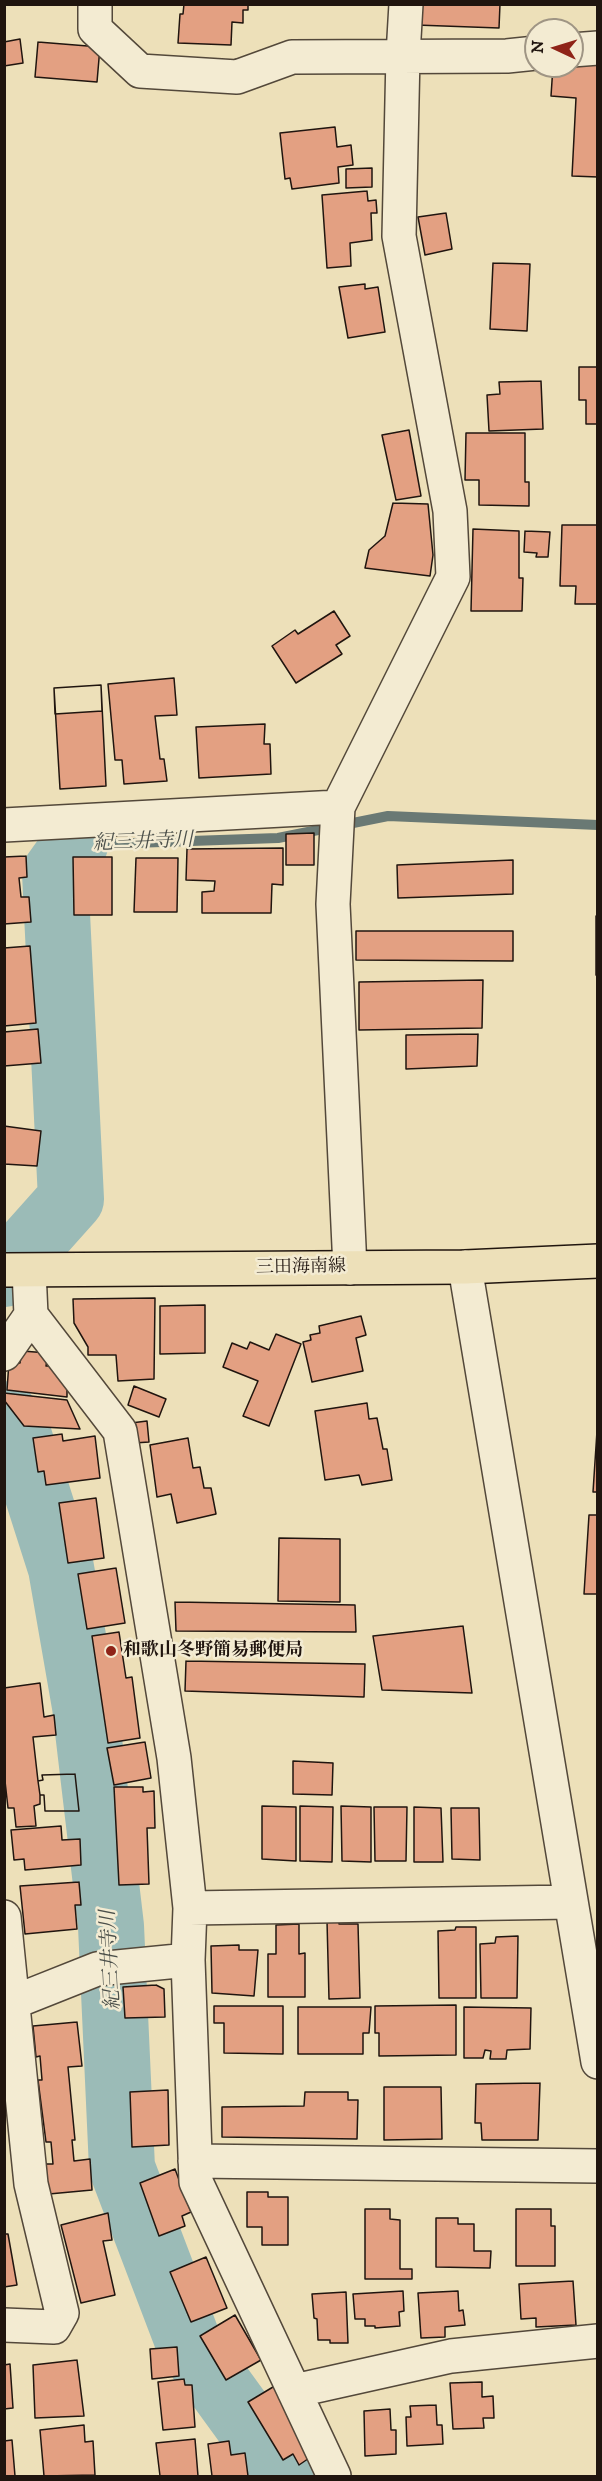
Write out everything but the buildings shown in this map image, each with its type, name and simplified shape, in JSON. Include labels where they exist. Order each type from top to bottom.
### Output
[{"type":"main road","name":"三田海南線","points":[[17,1271],[465,1267],[597,1261]]},
{"type":"street","points":[[95,4],[95,29],[140,71],[237,77],[292,57],[524,54]]},
{"type":"street","points":[[350,1268],[333,904],[338,807],[453,578],[450,511],[399,236],[406,4]]},
{"type":"street","points":[[4,825],[338,807]]},
{"type":"street","points":[[465,1267],[597,2062]]},
{"type":"street","points":[[17,1271],[31,1316],[120,1431],[174,1758],[190,1908],[188,1960],[196,2182],[334,2476]]},
{"type":"street","points":[[4,1354],[31,1316]]},
{"type":"street","points":[[190,1908],[571,1902]]},
{"type":"street","points":[[4,1917],[8,2004],[32,2184],[62,2313],[54,2327],[4,2325]]},
{"type":"street","points":[[8,2004],[97,1969],[188,1960]]},
{"type":"street","points":[[195,2162],[597,2166]]},
{"type":"street","points":[[294,2391],[451,2356],[597,2341]]},
{"type":"waterway","name":"紀三井寺川","points":[[75,845],[278,838],[388,816],[598,825]]},
{"type":"waterway","name":"紀三井寺川","points":[[4,1274],[71,1199],[55,873],[75,845]]},
{"type":"waterway","name":"紀三井寺川","points":[[4,1414],[16,1427],[61,1568],[85,1706],[111,1926],[122,2168],[189,2344],[285,2476]]},
{"type":"place","name":"和歌山冬野簡易郵便局","points":[[111,1651]]}]
